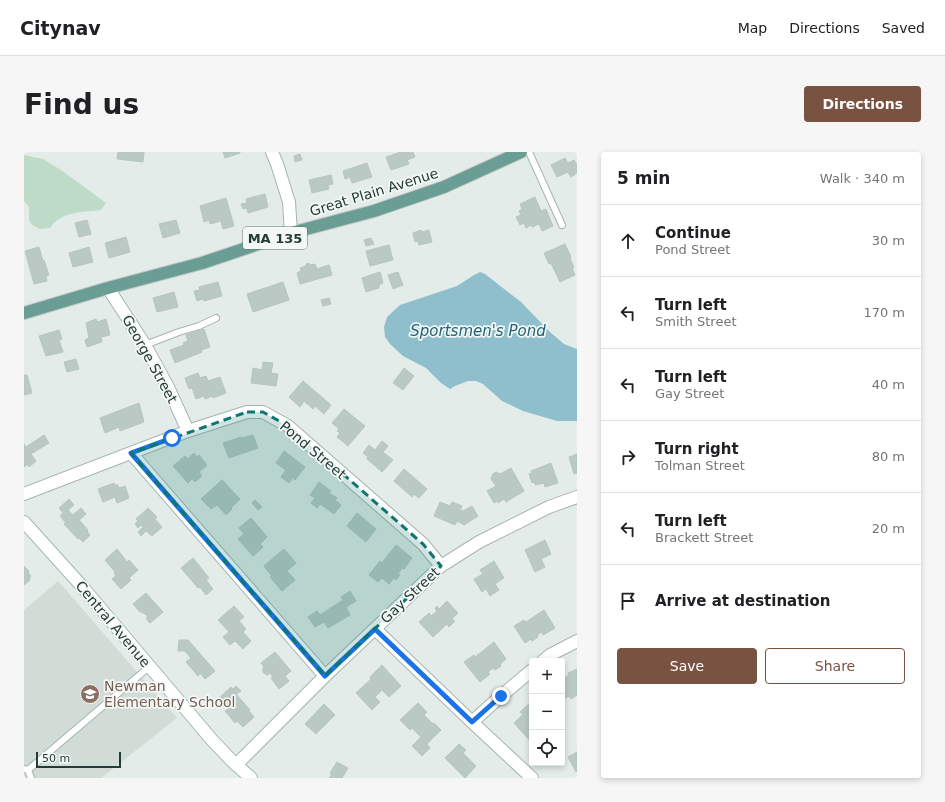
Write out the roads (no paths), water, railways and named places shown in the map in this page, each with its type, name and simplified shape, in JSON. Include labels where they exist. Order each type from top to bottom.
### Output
[{"type":"main road","name":"Great Plain Avenue","points":[[24,313],[108,288],[202,263],[291,233],[374,211],[444,187],[521,152]]},
{"type":"street","points":[[272,152],[289,202],[291,233]]},
{"type":"street","name":"George Street","points":[[108,288],[145,345],[168,387],[188,431]]},
{"type":"street","name":"Pond Street","points":[[24,494],[188,431],[247,412],[263,412],[288,426],[423,544],[441,566]]},
{"type":"street","points":[[131,453],[325,676]]},
{"type":"street","name":"Gay Street","points":[[236,765],[325,676],[441,566],[479,542],[549,507],[577,497]]},
{"type":"street","name":"Central Avenue","points":[[24,522],[76,580],[212,740],[251,778]]},
{"type":"street","points":[[375,629],[532,778]]},
{"type":"street","points":[[546,658],[577,641]]},
{"type":"street","points":[[472,722],[529,673]]},
{"type":"lane","points":[[529,152],[562,225]]},
{"type":"lane","points":[[145,345],[199,326],[216,318]]},
{"type":"lane","points":[[31,778],[26,770],[149,667]]},
{"type":"water","name":"Sportsmen's Pond","points":[[480,272],[485,274],[521,302],[564,344],[577,349],[577,421],[557,421],[523,411],[502,401],[483,384],[476,381],[468,381],[450,389],[441,383],[426,368],[403,356],[385,337],[384,327],[387,317],[400,305],[457,286]]},
{"type":"place","name":"Newman Elementary School","points":[[90,694]]}]
